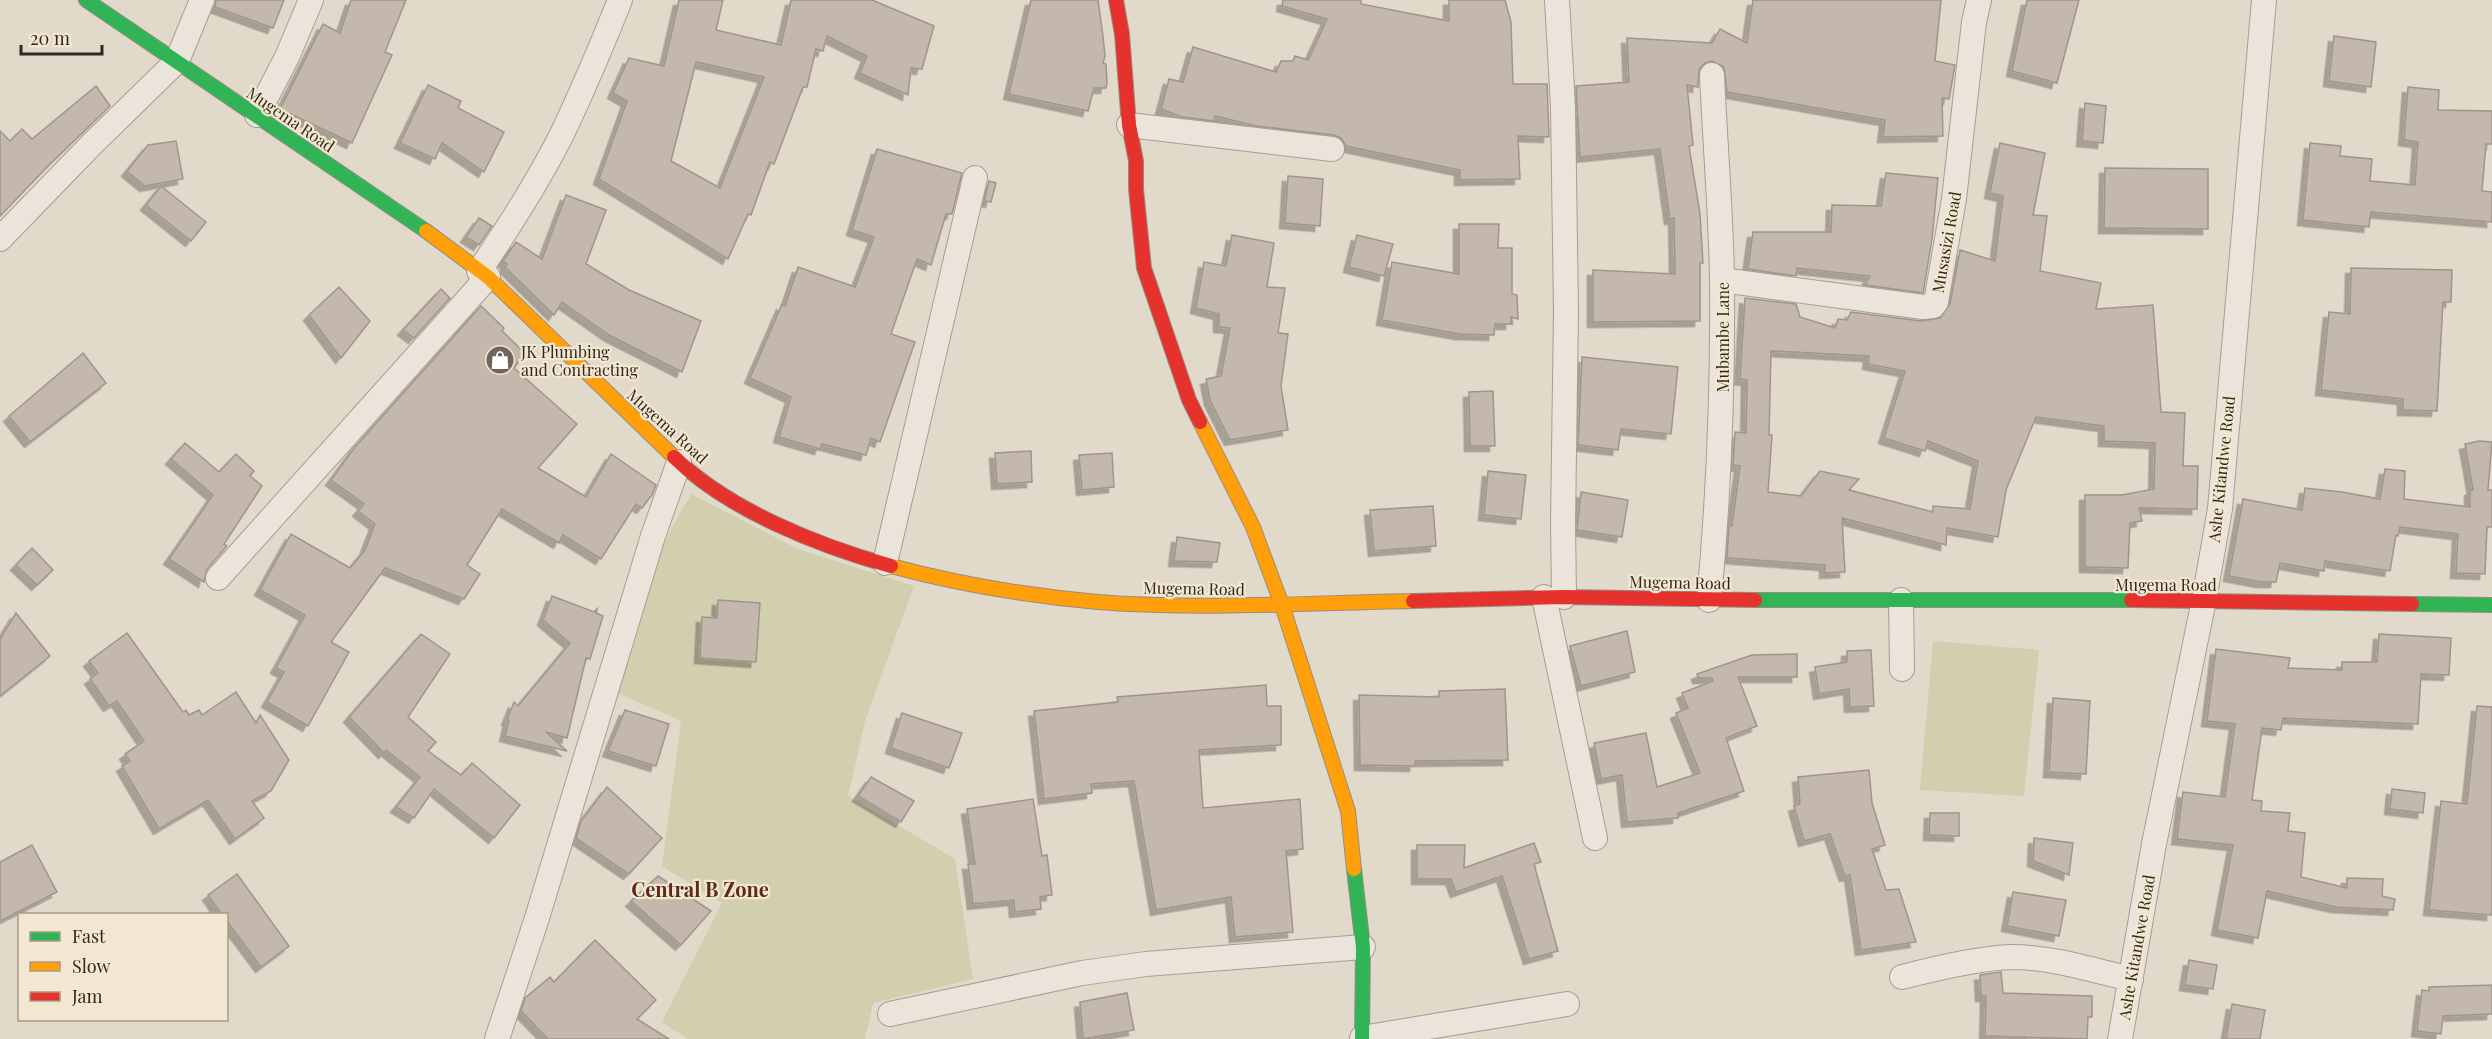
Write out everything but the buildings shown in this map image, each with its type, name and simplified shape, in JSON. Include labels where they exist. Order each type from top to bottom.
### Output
[{"type":"street","name":"Mugema Road","points":[[86,0],[417,224],[484,274],[679,462],[727,497],[797,533],[841,552],[917,573],[1022,593],[1098,602],[1199,606],[1554,597],[1709,600],[2204,600],[2492,605]]},
{"type":"street","points":[[0,239],[177,61],[202,0]]},
{"type":"street","points":[[257,115],[287,57],[311,0]]},
{"type":"street","points":[[218,578],[484,274],[561,136],[592,70],[620,0]]},
{"type":"street","points":[[1116,0],[1122,34],[1129,124],[1136,161],[1136,189],[1144,268],[1189,400],[1253,527],[1282,605],[1348,811],[1363,947],[1362,1039],[1567,1004]]},
{"type":"street","points":[[1557,0],[1563,107],[1566,311],[1563,523],[1554,597],[1595,838]]},
{"type":"street","name":"Musasizi Road","points":[[1722,280],[1923,307],[1933,306],[1936,302],[1954,199],[1974,22],[1979,0]]},
{"type":"street","name":"Ashe Kitandwe Road","points":[[2120,1039],[2154,844],[2204,600],[2220,508],[2264,0]]},
{"type":"street","name":"Mubambe Lane","points":[[1709,600],[1718,509],[1722,404],[1722,280],[1712,75]]},
{"type":"street","points":[[1129,124],[1332,149]]},
{"type":"street","points":[[885,563],[975,178]]},
{"type":"street","points":[[497,1039],[544,896],[653,536],[679,462]]},
{"type":"street","points":[[1901,600],[1902,669]]},
{"type":"street","points":[[890,1014],[1082,973],[1146,964],[1363,947]]},
{"type":"street","points":[[1902,977],[1924,971],[2011,957],[2044,960],[2131,979]]},
{"type":"shaded area","points":[[691,494],[798,549],[914,586],[866,718],[848,796],[955,859],[973,979],[873,1003],[865,1039],[688,1039],[662,1022],[722,903],[662,866],[681,721],[618,693],[663,544]]},
{"type":"shaded area","points":[[1933,641],[2039,650],[2024,796],[1920,790]]},
{"type":"traffic: fast","points":[[86,0],[426,231]]},
{"type":"traffic: fast","points":[[1755,600],[2131,600]]},
{"type":"traffic: fast","points":[[2412,604],[2492,605]]},
{"type":"traffic: fast","points":[[1354,869],[1363,947],[1362,1039]]},
{"type":"traffic: slow","points":[[426,231],[488,277],[674,457]]},
{"type":"traffic: slow","points":[[1200,422],[1253,527],[1282,605],[1348,811],[1354,869]]},
{"type":"traffic: slow","points":[[891,566],[994,588],[1098,602],[1216,606],[1413,601]]},
{"type":"traffic: jam","points":[[1116,0],[1122,34],[1129,125],[1136,161],[1136,189],[1144,268],[1189,400],[1200,422]]},
{"type":"traffic: jam","points":[[674,457],[696,476],[747,510],[805,537],[891,566]]},
{"type":"traffic: jam","points":[[1413,601],[1564,597],[1755,600]]},
{"type":"traffic: jam","points":[[2131,600],[2412,604]]},
{"type":"place","name":"JK Plumbing and Contracting","points":[[500,360]]},
{"type":"district","name":"Central B Zone","points":[[700,888]]}]
